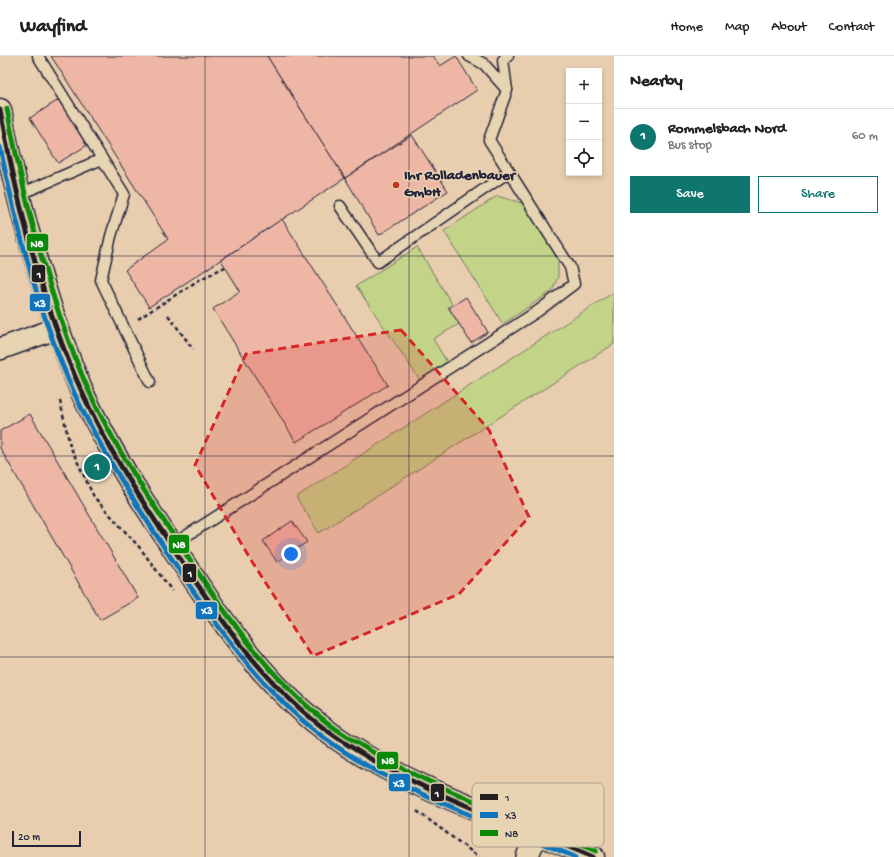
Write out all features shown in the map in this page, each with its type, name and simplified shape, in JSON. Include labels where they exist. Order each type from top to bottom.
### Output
[{"type":"main road","points":[[0,110],[18,195],[31,244],[58,328],[82,391],[98,425],[172,545],[215,610],[246,653],[280,690],[321,727],[366,756],[423,786],[472,807]]},
{"type":"main road","points":[[569,847],[593,857]]},
{"type":"street","points":[[0,349],[58,328]]},
{"type":"street","points":[[527,857],[531,847]]},
{"type":"lane","points":[[38,56],[124,194],[111,236],[101,280],[150,382]]},
{"type":"lane","points":[[469,56],[484,64],[507,90]]},
{"type":"lane","points":[[172,545],[538,311],[574,284],[570,267],[489,140],[507,90],[502,60],[508,56]]},
{"type":"lane","points":[[18,195],[102,159]]},
{"type":"lane","points":[[340,206],[378,262],[509,172]]},
{"type":"path","points":[[124,328],[199,280],[225,267]]},
{"type":"path","points":[[168,315],[193,349]]},
{"type":"highlighted area","points":[[401,330],[489,430],[529,517],[459,594],[313,656],[251,560],[195,465],[246,354]]},
{"type":"green space","points":[[497,196],[522,203],[558,259],[558,277],[552,291],[503,324],[444,231]]},
{"type":"green space","points":[[417,247],[452,304],[448,307],[459,324],[433,339],[447,362],[420,380],[356,286]]},
{"type":"green space","points":[[614,292],[614,344],[319,533],[296,497]]},
{"type":"building","points":[[51,56],[267,56],[345,178],[149,307],[125,270],[168,239]]},
{"type":"building","points":[[267,56],[433,56],[440,66],[456,56],[477,90],[345,178]]},
{"type":"building","points":[[60,99],[89,144],[58,163],[30,118]]},
{"type":"building","name":"Ihr Rolladenbauer GmbH","points":[[412,135],[448,191],[379,235],[345,178]]},
{"type":"building","points":[[282,219],[388,385],[296,442],[213,309],[240,291],[221,260]]},
{"type":"building","points":[[466,297],[488,332],[471,343],[449,308]]},
{"type":"building","points":[[30,414],[138,598],[100,620],[0,448],[0,431]]},
{"type":"building","points":[[292,521],[307,542],[277,562],[263,541]]},
{"type":"transit line","name":"N8","points":[[7,109],[30,216],[50,287],[74,356],[99,413],[125,459],[197,571],[259,656],[295,695],[315,713],[336,729],[398,766],[430,782],[472,800]]},
{"type":"transit line","name":"1","points":[[0,110],[23,218],[43,289],[68,359],[93,416],[119,463],[191,575],[254,661],[272,681],[311,718],[362,754],[393,772],[472,807]]},
{"type":"transit line","name":"X3","points":[[0,147],[14,210],[31,274],[63,368],[76,397],[126,488],[214,621],[266,684],[285,704],[326,739],[385,776],[472,815]]},
{"type":"transit line","name":"X3","points":[[550,847],[575,857]]},
{"type":"transit line","name":"1","points":[[569,847],[593,857]]},
{"type":"transit line","name":"N8","points":[[586,847],[596,851]]},
{"type":"place","name":"Ihr Rolladenbauer GmbH","points":[[396,185]]},
{"type":"place","name":"Rommelsbach Nord","points":[[97,467]]}]
